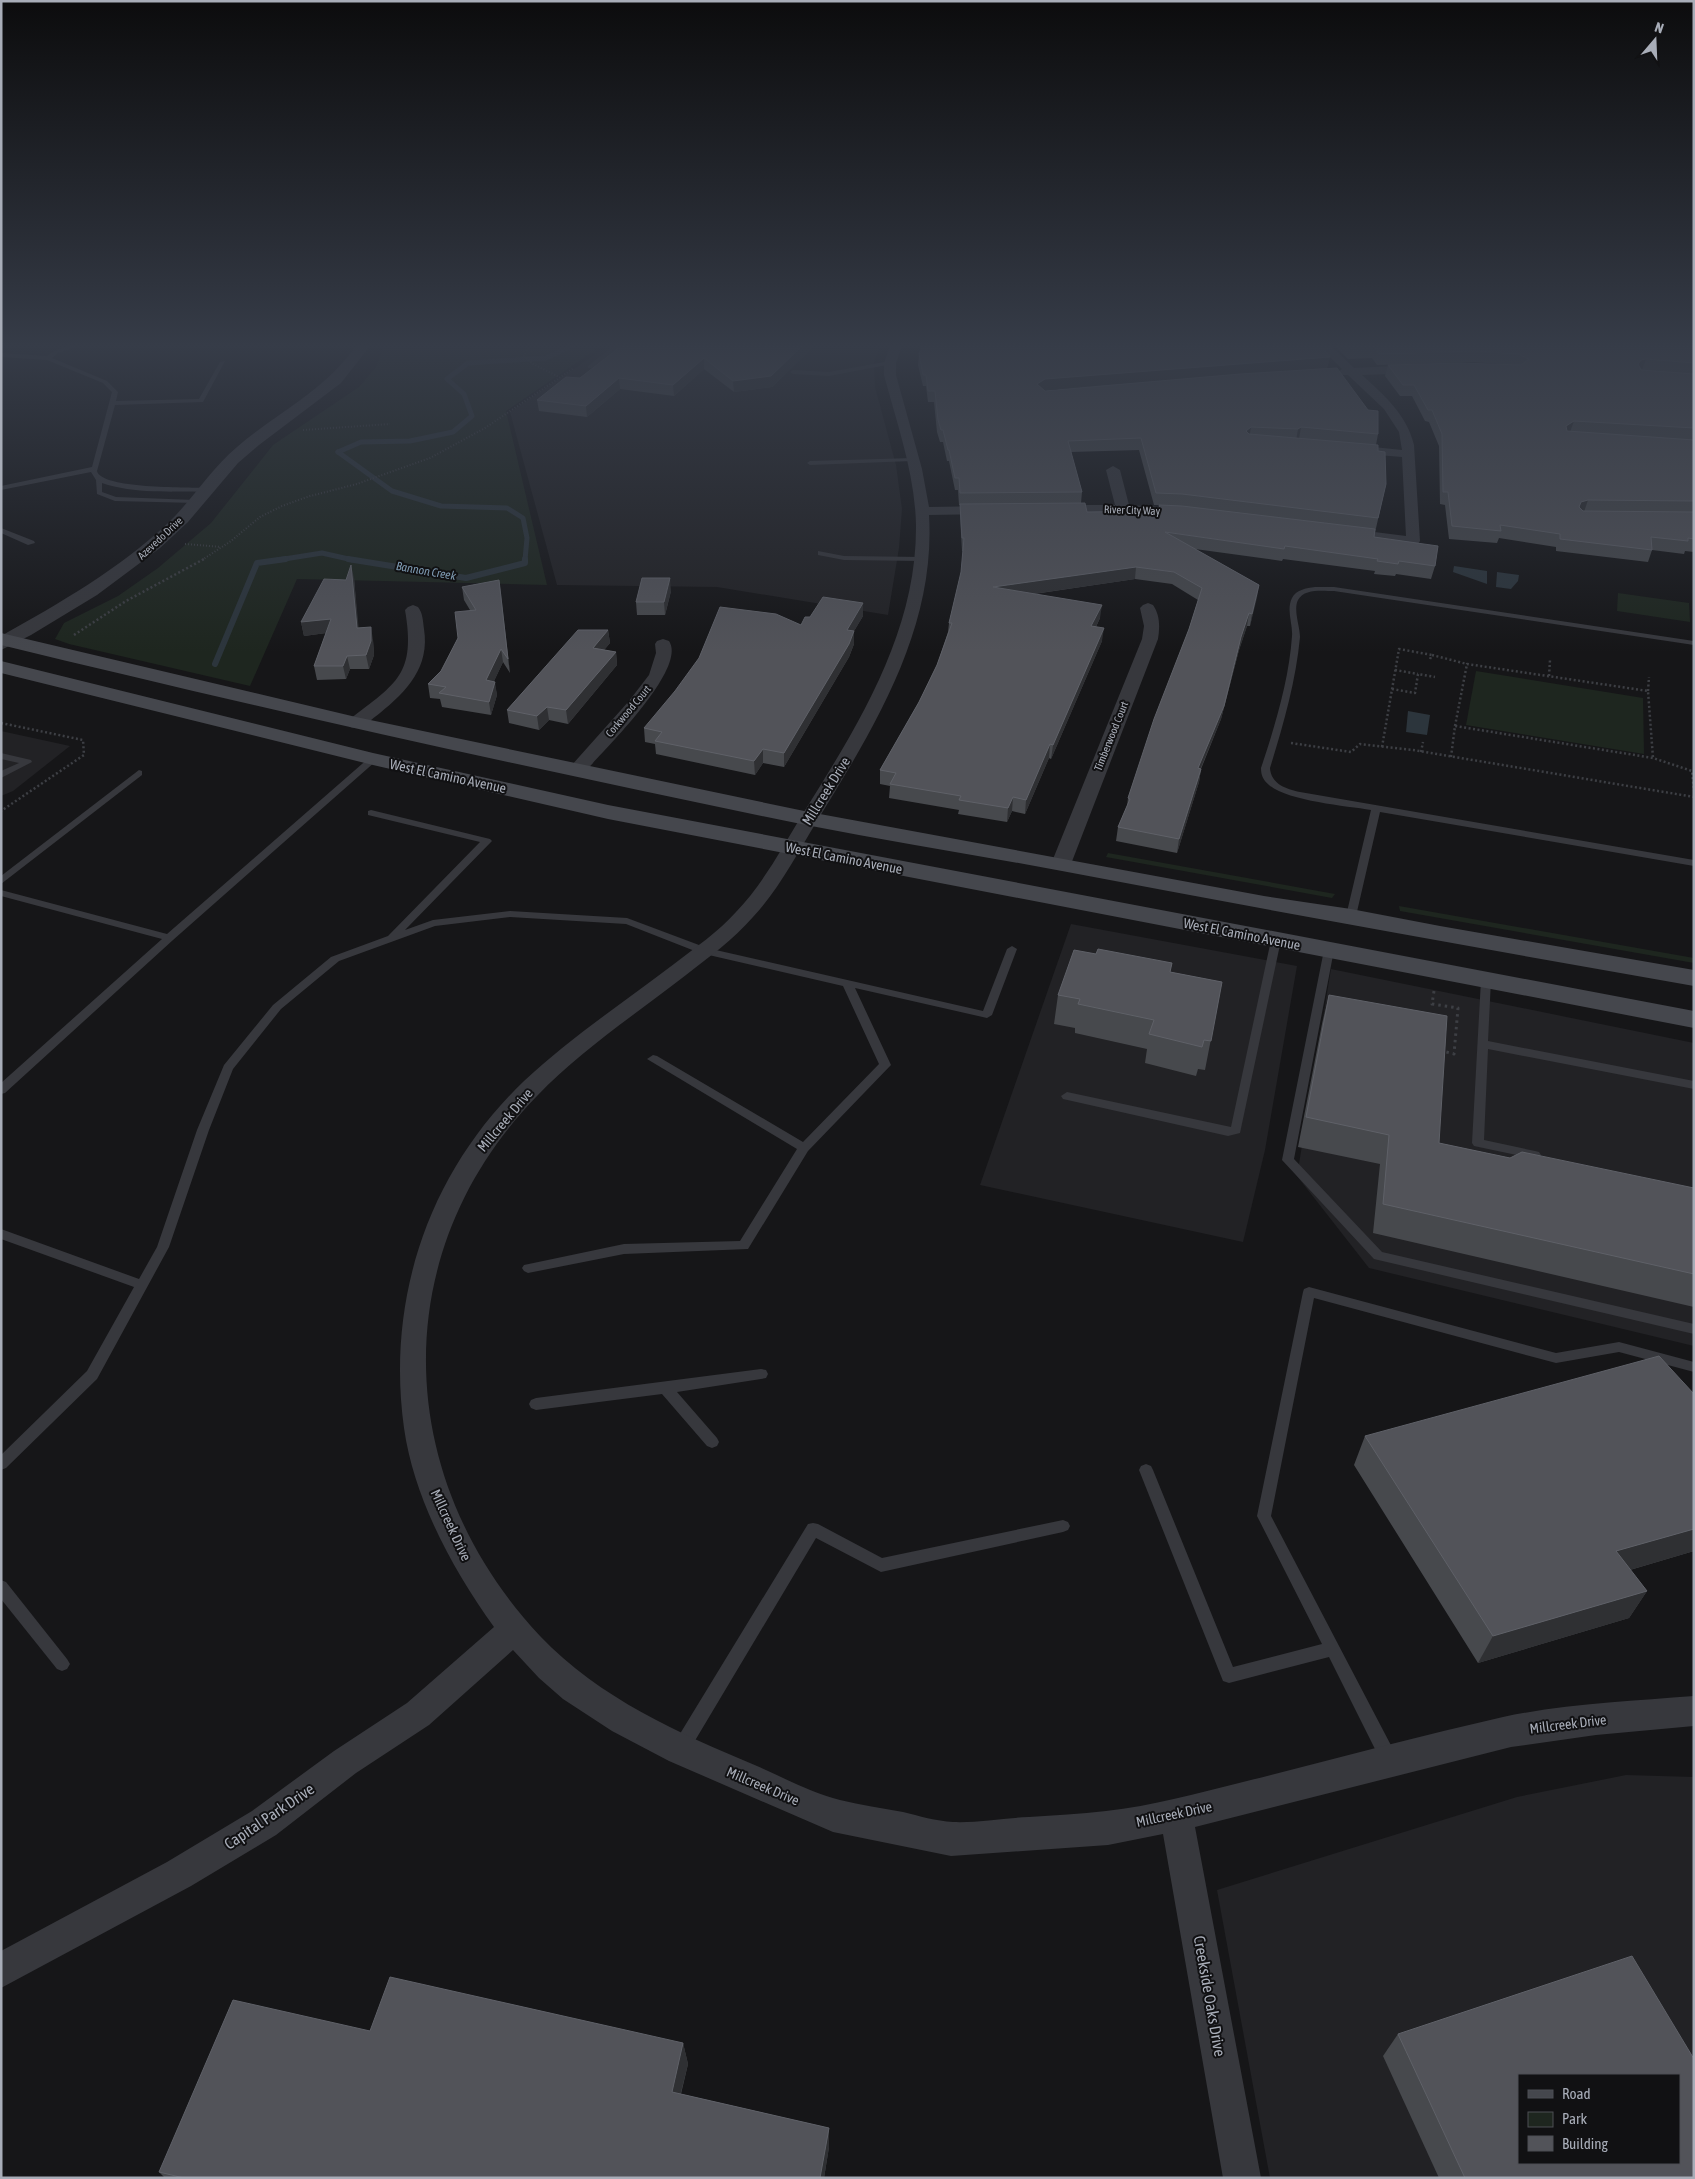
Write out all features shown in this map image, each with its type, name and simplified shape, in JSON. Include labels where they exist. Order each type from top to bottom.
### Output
[{"type":"main road","points":[[3,641],[356,723],[809,819],[1264,903],[1351,916],[1440,934],[1694,978]]},
{"type":"main road","name":"West El Camino Avenue","points":[[1,667],[373,760],[608,812],[1694,1020]]},
{"type":"street","name":"Azevedo Drive","points":[[3,641],[107,580],[135,561],[158,541],[247,448]]},
{"type":"street","name":"Millcreek Drive","points":[[909,448],[922,511],[922,559],[911,620],[898,660],[879,702],[862,732],[761,896],[721,938],[565,1058],[525,1095],[501,1121],[474,1158],[451,1197],[430,1248],[420,1284],[413,1332],[413,1380],[418,1432],[432,1483],[453,1535],[482,1586],[514,1629],[550,1668],[574,1688],[623,1720],[680,1750],[833,1816],[951,1839],[1108,1828],[1176,1815],[1510,1731],[1596,1720],[1694,1711]]},
{"type":"street","points":[[1339,448],[1408,454]]},
{"type":"street","points":[[1328,530],[1413,541],[1407,448]]},
{"type":"street","points":[[1113,470],[1123,509]]},
{"type":"street","name":"River City Way","points":[[1045,509],[1123,509],[1206,514]]},
{"type":"street","points":[[922,511],[1007,510]]},
{"type":"street","name":"Timberwood Court","points":[[1061,864],[1150,639],[1152,626],[1148,608]]},
{"type":"street","points":[[356,723],[396,691],[413,668],[418,652],[417,628],[413,610]]},
{"type":"street","name":"Corkwood Court","points":[[577,770],[635,705],[657,675],[664,653],[663,644]]},
{"type":"street","name":"Capital Park Drive","points":[[1,1970],[171,1879],[264,1823],[345,1762],[418,1714],[514,1629]]},
{"type":"street","name":"Creekside Oaks Drive","points":[[1176,1815],[1242,2178]]},
{"type":"lane","points":[[100,448],[94,469],[94,475],[99,480],[109,484],[200,496]]},
{"type":"lane","points":[[810,463],[912,459]]},
{"type":"lane","points":[[1,488],[94,469]]},
{"type":"lane","points":[[99,480],[99,493],[115,499],[200,496]]},
{"type":"lane","points":[[115,499],[134,486]]},
{"type":"lane","points":[[1,530],[32,544]]},
{"type":"lane","points":[[821,553],[844,558],[922,559]]},
{"type":"lane","points":[[1694,643],[1334,589],[1306,591],[1297,596],[1293,602],[1296,633],[1293,659],[1273,741],[1264,768],[1266,777],[1275,786],[1300,795],[1694,863]]},
{"type":"lane","points":[[1,756],[28,762],[1,775]]},
{"type":"lane","points":[[1,1090],[169,938],[373,760]]},
{"type":"lane","points":[[1,881],[139,773]]},
{"type":"lane","points":[[1351,916],[1376,809]]},
{"type":"lane","points":[[371,813],[487,841],[390,939]]},
{"type":"lane","points":[[1,893],[169,938]]},
{"type":"lane","points":[[1,1464],[92,1375],[163,1247],[203,1130],[228,1068],[277,1007],[335,959],[433,923],[510,914],[627,921],[704,951],[987,1015],[1012,949]]},
{"type":"lane","points":[[1066,1096],[1228,1132],[1236,1130],[1276,940]]},
{"type":"lane","points":[[1329,950],[1288,1160],[1378,1256],[1694,1329]]},
{"type":"lane","points":[[1486,980],[1478,1143],[1545,1157]]},
{"type":"lane","points":[[528,1268],[624,1249],[744,1246],[804,1148],[885,1065],[848,983]]},
{"type":"lane","points":[[1483,1044],[1694,1085]]},
{"type":"lane","points":[[653,1059],[804,1148]]},
{"type":"lane","points":[[1,1234],[142,1285]]},
{"type":"lane","points":[[1390,1761],[1264,1516],[1309,1292],[1556,1358],[1619,1347],[1694,1367]]},
{"type":"lane","points":[[536,1404],[761,1374]]},
{"type":"lane","points":[[665,1388],[712,1442]]},
{"type":"lane","points":[[1146,1470],[1229,1676],[1332,1649]]},
{"type":"lane","points":[[680,1750],[813,1529],[881,1565],[1063,1526]]},
{"type":"lane","points":[[1,1587],[62,1664]]},
{"type":"path","points":[[68,640],[126,601],[192,566],[222,547],[260,517],[282,506],[365,481],[430,458],[449,448]]},
{"type":"path","points":[[158,541],[222,547]]},
{"type":"path","points":[[1382,747],[1399,649],[1467,664],[1648,691]]},
{"type":"path","points":[[1549,676],[1550,660]]},
{"type":"path","points":[[1451,757],[1467,664]]},
{"type":"path","points":[[1395,670],[1434,677]]},
{"type":"path","points":[[1392,689],[1415,692],[1418,674]]},
{"type":"path","points":[[1649,677],[1648,691],[1653,758]]},
{"type":"path","points":[[1455,726],[1653,758],[1692,770],[1694,791]]},
{"type":"path","points":[[1273,741],[1351,752],[1360,744],[1421,752],[1694,797]]},
{"type":"path","points":[[1421,752],[1422,742]]},
{"type":"shaded area","points":[[520,448],[891,448],[896,465],[902,509],[899,548],[888,615],[717,587],[557,585]]},
{"type":"shaded area","points":[[1454,566],[1487,571],[1487,584],[1453,572]]},
{"type":"shaded area","points":[[1497,572],[1519,575],[1518,581],[1511,589],[1496,587]]},
{"type":"shaded area","points":[[1408,711],[1430,715],[1427,735],[1406,732]]},
{"type":"shaded area","points":[[1,731],[70,746],[13,791],[1,796]]},
{"type":"shaded area","points":[[1071,924],[1297,966],[1265,1150],[1243,1242],[980,1185]]},
{"type":"shaded area","points":[[1331,969],[1694,1043],[1694,1346],[1369,1268],[1297,1176]]},
{"type":"shaded area","points":[[1626,1775],[1694,1777],[1694,2178],[1270,2178],[1217,1890],[1517,1797]]},
{"type":"green space","points":[[271,448],[515,448],[547,585],[297,579],[250,686],[69,644],[55,639],[64,623],[118,596],[158,568],[211,523]]},
{"type":"green space","points":[[1618,593],[1689,603],[1690,622],[1617,611]]},
{"type":"green space","points":[[1476,671],[1643,698],[1644,754],[1466,725]]},
{"type":"green space","points":[[1108,853],[1335,894],[1332,898],[1106,857]]},
{"type":"green space","points":[[1399,906],[1694,958],[1694,963],[1400,911]]},
{"type":"building","points":[[947,448],[1070,448],[1082,492],[960,493],[959,478],[955,478]]},
{"type":"building","points":[[1144,448],[1378,448],[1378,451],[1385,452],[1386,484],[1378,518],[1182,494],[1156,493]]},
{"type":"building","points":[[1442,448],[1694,448],[1694,501],[1588,500],[1581,502],[1579,507],[1583,511],[1694,512],[1694,539],[1688,538],[1688,541],[1651,537],[1652,550],[1560,539],[1560,534],[1500,525],[1501,531],[1452,526],[1448,492],[1443,492]]},
{"type":"building","points":[[1085,503],[1087,512],[1161,511],[1159,505],[1182,506],[1375,529],[1374,537],[1438,546],[1435,566],[1399,561],[1398,564],[1377,561],[1378,559],[1285,546],[1284,549],[1165,532],[1259,585],[1252,614],[1249,613],[1241,637],[1224,706],[1198,768],[1201,769],[1179,839],[1118,827],[1130,799],[1128,798],[1154,719],[1189,629],[1202,588],[1174,572],[1136,567],[993,587],[1102,605],[1091,626],[1104,628],[1053,745],[1050,744],[1026,800],[1013,797],[1008,808],[959,800],[961,796],[890,784],[896,773],[880,770],[919,702],[937,665],[952,623],[949,623],[961,572],[964,538],[962,538],[960,504]]},
{"type":"building","points":[[351,565],[357,628],[371,627],[371,641],[366,655],[347,656],[343,666],[314,666],[331,619],[301,622],[324,579],[346,580]]},
{"type":"building","points":[[642,578],[670,578],[664,602],[636,602]]},
{"type":"building","points":[[499,580],[508,659],[501,649],[486,680],[495,682],[489,702],[439,693],[446,687],[428,684],[441,671],[458,638],[455,612],[476,610],[462,587]]},
{"type":"building","points":[[823,597],[863,603],[847,630],[854,631],[849,644],[784,753],[763,749],[754,761],[655,741],[662,732],[644,728],[675,691],[699,658],[720,607],[776,614],[801,625],[805,617],[810,617]]},
{"type":"building","points":[[578,630],[608,630],[593,648],[616,652],[566,710],[547,707],[537,716],[507,710]]},
{"type":"building","points":[[1098,949],[1172,963],[1170,972],[1222,982],[1211,1041],[1204,1040],[1202,1047],[1149,1034],[1154,1020],[1078,1004],[1080,999],[1058,995],[1074,950],[1096,954]]},
{"type":"building","points":[[1329,995],[1447,1016],[1439,1143],[1510,1158],[1522,1152],[1694,1188],[1694,1274],[1383,1204],[1389,1135],[1306,1117]]},
{"type":"building","points":[[1659,1356],[1694,1394],[1694,1529],[1616,1551],[1647,1591],[1493,1636],[1365,1436]]},
{"type":"building","points":[[1632,1956],[1694,2059],[1694,2178],[1465,2178],[1398,2034]]},
{"type":"building","points":[[390,1977],[683,2043],[672,2092],[829,2128],[820,2178],[184,2178],[159,2172],[233,2000],[370,2031]]},
{"type":"waterway","name":"Bannon Creek","points":[[348,448],[338,452],[392,491],[441,506],[507,508],[523,518],[527,538],[525,560]]},
{"type":"waterway","name":"Bannon Creek","points":[[278,560],[322,553],[350,559]]},
{"type":"waterway","name":"Bannon Creek","points":[[215,664],[257,563],[286,559]]},
{"type":"waterway","name":"Bannon Creek","points":[[350,559],[466,578],[525,563],[525,560]]}]
